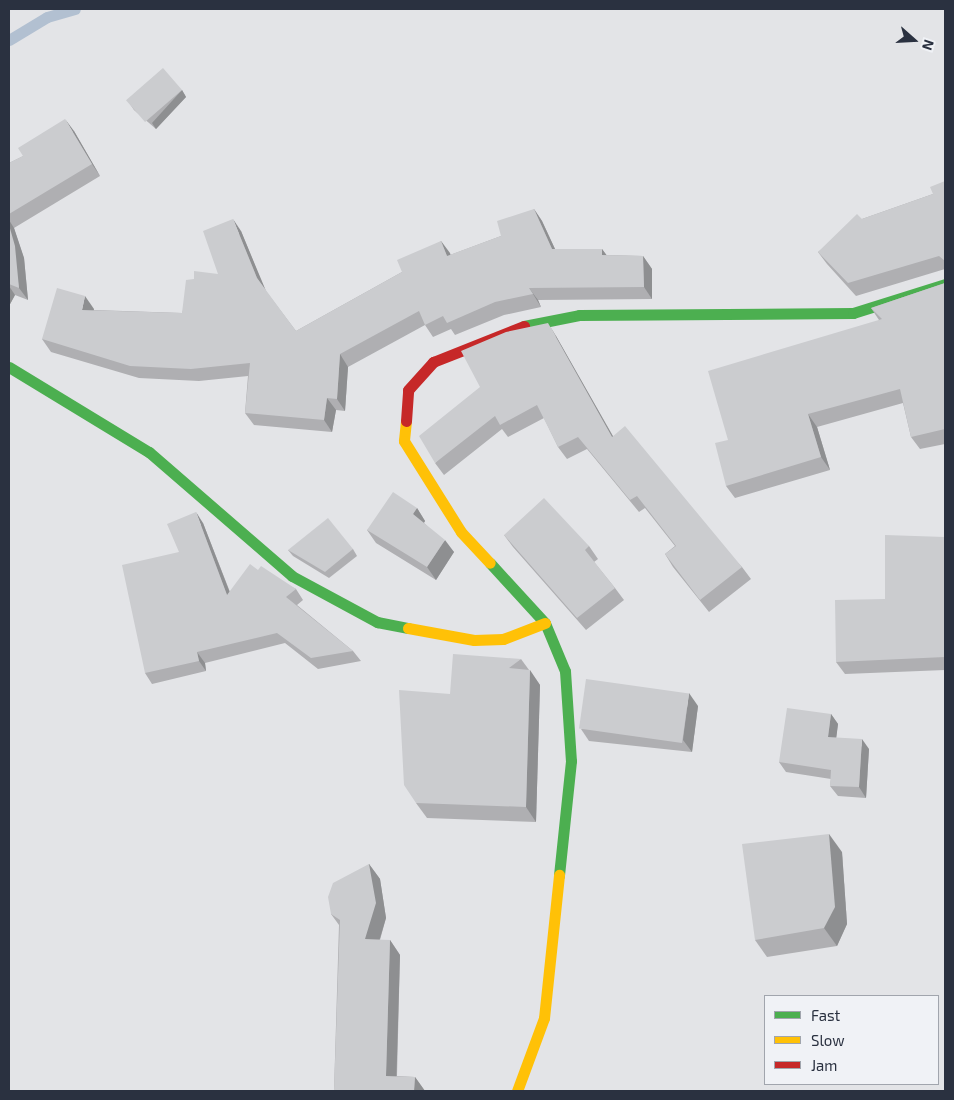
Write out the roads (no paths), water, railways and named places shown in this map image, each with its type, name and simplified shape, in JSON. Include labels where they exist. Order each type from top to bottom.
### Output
[{"type":"street","points":[[517,1091],[544,1018],[571,761],[565,671],[545,624],[461,532],[404,441],[408,390],[433,362],[510,329],[579,315],[853,313],[945,284]]},
{"type":"street","points":[[9,367],[149,452],[292,576],[378,622],[474,640],[503,639],[545,624]]},
{"type":"waterway","points":[[9,40],[47,17],[75,9]]}]
